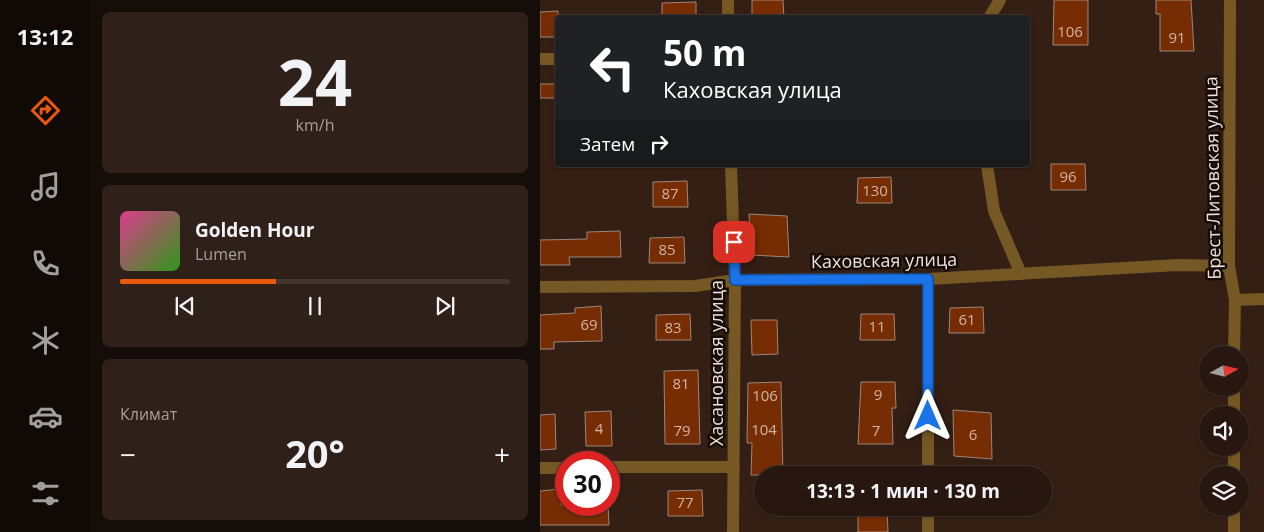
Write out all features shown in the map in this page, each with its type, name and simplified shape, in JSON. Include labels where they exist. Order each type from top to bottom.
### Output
[{"type":"street","points":[[728,0],[728,15]]},
{"type":"street","points":[[991,15],[1000,0]]},
{"type":"street","name":"Брест-Литовская улица","points":[[1230,0],[1229,266],[1234,300],[1234,346]]},
{"type":"street","points":[[540,59],[555,59]]},
{"type":"street","name":"Хасановская улица","points":[[731,167],[735,280],[733,532]]},
{"type":"street","points":[[987,167],[994,211],[1021,274]]},
{"type":"street","name":"Каховская улица","points":[[540,288],[695,286],[735,280],[928,279],[1178,265],[1229,266]]},
{"type":"street","points":[[928,279],[928,466]]},
{"type":"street","points":[[1234,300],[1264,299]]},
{"type":"street","points":[[620,468],[734,467]]},
{"type":"street","points":[[540,468],[555,468]]},
{"type":"street","points":[[928,516],[928,532]]},
{"type":"street","points":[[1234,516],[1234,532]]},
{"type":"building","points":[[752,0],[783,0],[784,15],[752,15]]},
{"type":"building","points":[[1054,0],[1088,0],[1088,45],[1053,45]]},
{"type":"building","points":[[1156,0],[1191,0],[1194,51],[1160,51],[1160,14],[1156,14]]},
{"type":"building","points":[[696,2],[696,15],[662,15],[662,3]]},
{"type":"building","points":[[558,11],[558,15],[555,15],[555,37],[540,37],[540,12]]},
{"type":"building","points":[[540,84],[555,84],[555,98],[540,98]]},
{"type":"building","points":[[1051,164],[1085,164],[1086,190],[1051,190]]},
{"type":"building","points":[[891,177],[892,203],[857,203],[858,178]]},
{"type":"building","points":[[687,181],[688,207],[653,207],[653,182]]},
{"type":"building","points":[[749,214],[787,216],[789,257],[751,255]]},
{"type":"building","points":[[620,231],[621,257],[569,257],[570,265],[540,265],[540,240],[587,239],[587,232]]},
{"type":"building","points":[[684,237],[685,263],[649,263],[650,238]]},
{"type":"building","points":[[601,306],[602,341],[554,342],[554,349],[540,349],[540,315],[575,313],[575,308]]},
{"type":"building","points":[[983,307],[984,333],[949,333],[950,308]]},
{"type":"building","points":[[690,314],[691,340],[656,340],[656,315]]},
{"type":"building","points":[[861,314],[894,314],[895,340],[860,340]]},
{"type":"building","points":[[751,320],[777,320],[778,354],[752,355]]},
{"type":"building","points":[[698,370],[700,444],[665,444],[664,371]]},
{"type":"building","points":[[781,382],[783,466],[754,466],[754,475],[751,475],[752,443],[747,443],[748,383]]},
{"type":"building","points":[[861,382],[895,382],[896,408],[892,408],[893,444],[858,444]]},
{"type":"building","points":[[953,410],[991,413],[992,459],[954,456]]},
{"type":"building","points":[[611,411],[612,446],[586,446],[585,412]]},
{"type":"building","points":[[555,414],[556,449],[540,450],[540,415]]},
{"type":"building","points":[[555,490],[555,516],[609,516],[609,525],[540,525],[540,491]]},
{"type":"building","points":[[702,490],[703,516],[668,516],[668,491]]},
{"type":"building","points":[[858,516],[887,516],[888,532],[858,532]]},
{"type":"route","points":[[734,242],[735,280],[928,279],[928,416]]}]
